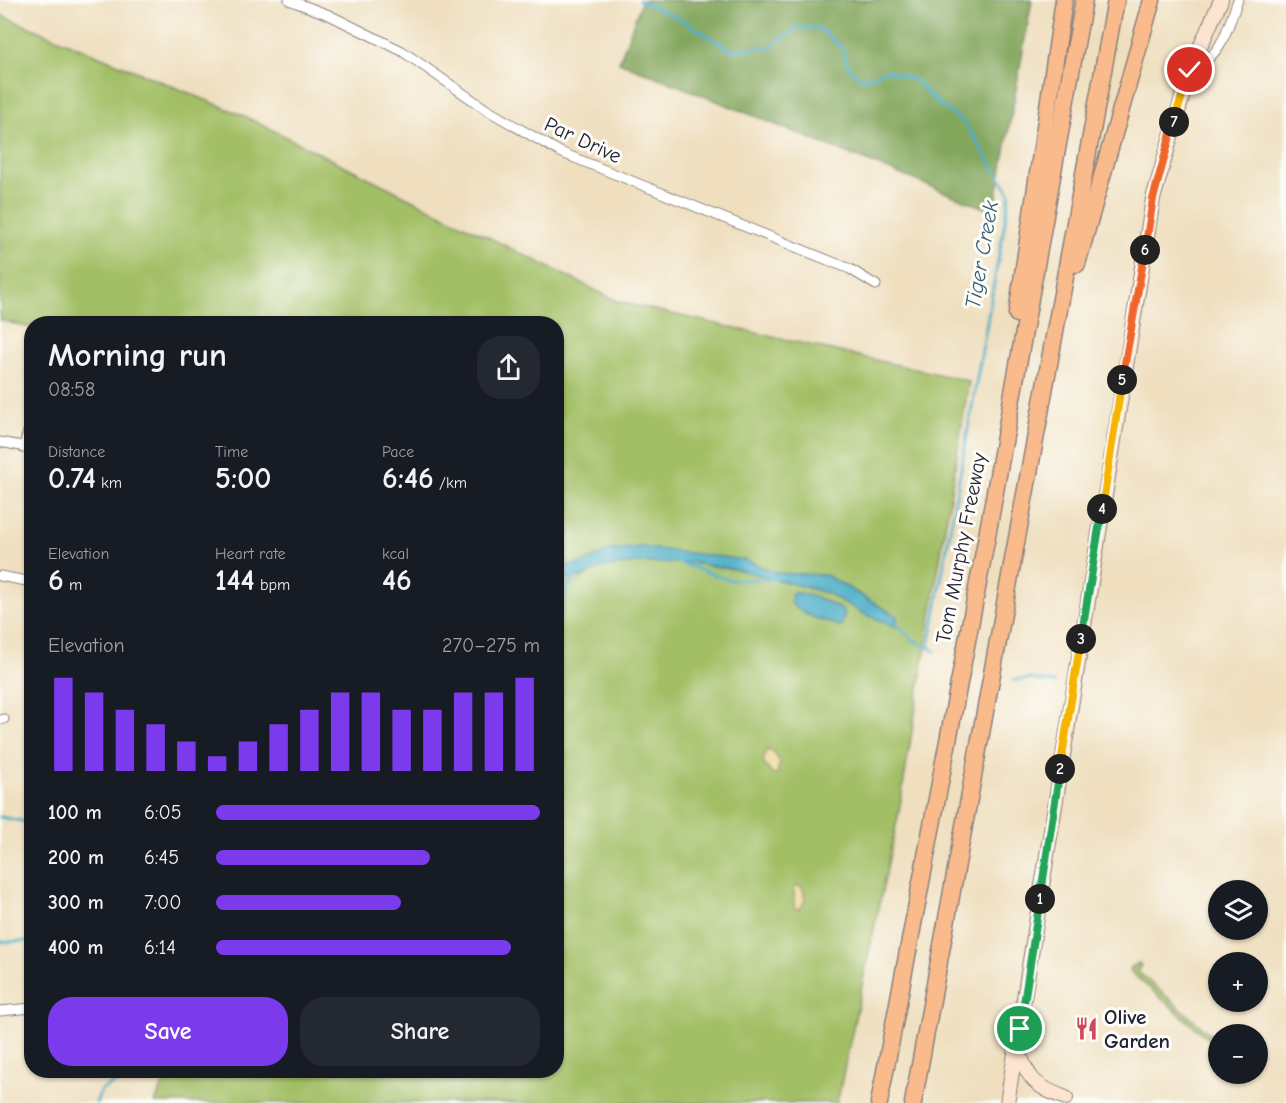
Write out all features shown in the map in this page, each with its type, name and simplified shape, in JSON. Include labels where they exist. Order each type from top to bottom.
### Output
[{"type":"highway","points":[[987,536],[1030,219],[1064,0]]},
{"type":"highway","name":"Tom Murphy Freeway","points":[[879,1103],[987,536],[1084,0]]},
{"type":"highway","points":[[913,1103],[1116,0]]},
{"type":"highway","points":[[1051,354],[1152,0]]},
{"type":"main road","points":[[1006,1103],[1020,1029],[1148,224],[1170,135],[1192,66],[1221,0]]},
{"type":"main road","points":[[1016,1047],[1028,1077],[1040,1089],[1066,1098]]},
{"type":"street","name":"Par Drive","points":[[290,0],[329,15],[402,51],[487,110],[560,152],[850,269],[876,285]]},
{"type":"street","points":[[1192,66],[1203,64],[1217,51],[1238,0]]},
{"type":"street","points":[[0,442],[24,447]]},
{"type":"street","points":[[0,576],[24,580]]},
{"type":"street","points":[[0,1011],[24,1009]]},
{"type":"green space","points":[[642,0],[1032,0],[994,212],[619,62]]},
{"type":"green space","points":[[0,15],[242,115],[619,302],[969,381],[899,811],[837,1103],[155,1103],[166,1078],[564,1078],[564,316],[24,316],[24,326],[0,320]]},
{"type":"green space","points":[[1139,963],[1141,966],[1137,971],[1208,1032],[1208,1038],[1132,973],[1130,968]]},
{"type":"sand","points":[[766,750],[773,752],[780,762],[777,774],[773,775],[763,763]]},
{"type":"sand","points":[[798,885],[803,889],[805,900],[800,909],[794,908],[794,889]]},
{"type":"water","points":[[641,547],[746,560],[776,573],[826,575],[897,616],[897,627],[866,615],[827,593],[740,570],[692,563],[636,563],[600,568],[580,578],[564,579],[564,567],[580,564],[611,550]]},
{"type":"water","points":[[792,593],[806,594],[820,599],[845,612],[841,626],[821,620],[795,607],[791,603]]},
{"type":"waterway","name":"Tiger Creek","points":[[639,0],[680,19],[731,50],[770,47],[798,27],[819,28],[841,47],[849,68],[861,78],[871,77],[886,70],[915,80],[936,102],[965,123],[1010,193],[929,648]]},
{"type":"waterway","points":[[677,562],[730,580],[775,579]]},
{"type":"waterway","points":[[564,599],[567,588],[576,576]]},
{"type":"waterway","points":[[893,621],[915,641],[935,651]]},
{"type":"waterway","points":[[1013,680],[1030,679],[1054,683]]},
{"type":"waterway","points":[[0,817],[24,822]]},
{"type":"waterway","points":[[0,942],[24,941]]},
{"type":"waterway","points":[[96,1103],[101,1090],[126,1078]]},
{"type":"place","name":"Olive Garden","points":[[1086,1029]]},
{"type":"route","points":[[1020,1029],[1148,224],[1170,135],[1190,70]]}]
